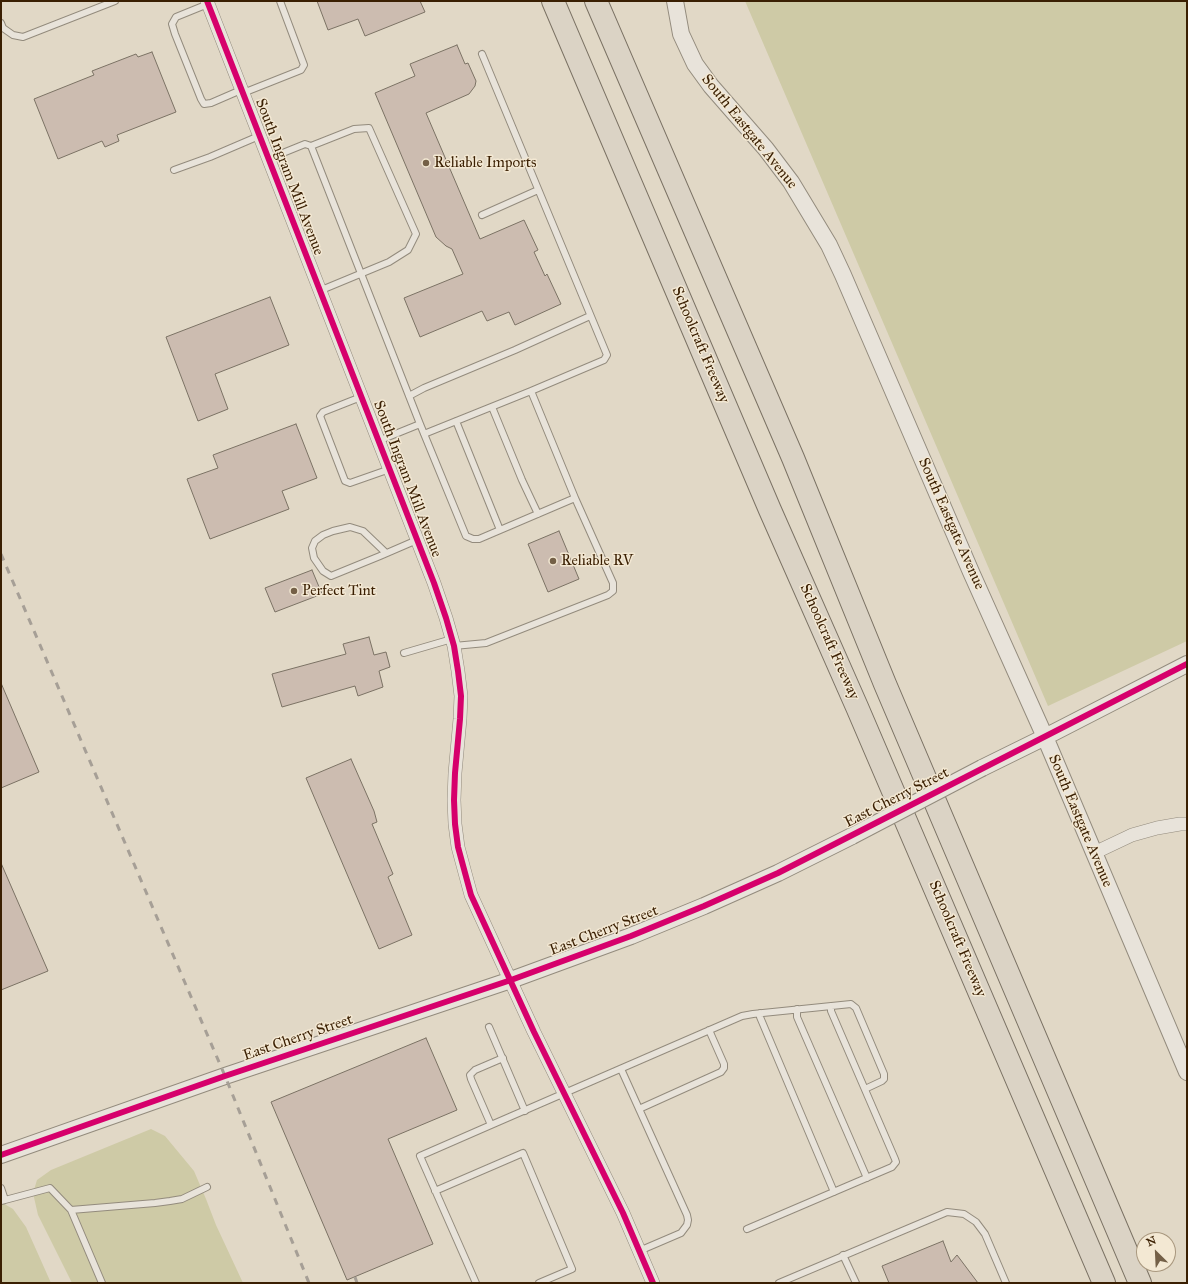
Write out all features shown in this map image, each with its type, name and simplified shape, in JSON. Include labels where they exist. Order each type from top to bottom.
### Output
[{"type":"highway","name":"Schoolcraft Freeway","points":[[553,1],[770,510],[864,721],[1104,1283]]},
{"type":"highway","points":[[596,2],[780,430],[885,684],[1140,1283]]},
{"type":"street","name":"South Eastgate Avenue","points":[[675,1],[682,34],[695,64],[711,86],[766,149],[791,182],[829,246],[843,275],[971,572],[1045,737],[1187,1072]]},
{"type":"street","name":"South Ingram Mill Avenue","points":[[207,2],[390,469],[446,618],[453,642],[461,696],[455,773],[455,824],[458,847],[471,894],[534,1032],[607,1179],[653,1283]]},
{"type":"street","name":"East Cherry Street","points":[[1,1155],[225,1076],[510,980],[631,936],[704,906],[778,873],[852,836],[1187,664]]},
{"type":"street","points":[[1094,853],[1132,835],[1157,828],[1187,824]]},
{"type":"lane","points":[[1,23],[3,28],[13,35],[23,37],[115,1]]},
{"type":"lane","points":[[207,2],[176,17],[172,24],[200,99],[204,104],[242,92],[301,70],[304,65],[280,1]]},
{"type":"lane","points":[[424,434],[604,360],[607,355],[482,54]]},
{"type":"lane","points":[[268,159],[354,129],[369,128],[416,234],[408,250],[390,262],[320,291]]},
{"type":"lane","points":[[174,170],[210,157],[259,136]]},
{"type":"lane","points":[[308,145],[466,536],[479,540],[575,498]]},
{"type":"lane","points":[[482,215],[538,190]]},
{"type":"lane","points":[[409,396],[424,388],[515,350],[590,316]]},
{"type":"lane","points":[[404,652],[453,642],[486,643],[608,595],[613,591],[613,584],[575,498],[531,391]]},
{"type":"lane","points":[[361,397],[323,412],[320,416],[345,481],[350,483],[390,469]]},
{"type":"lane","points":[[492,407],[522,480],[538,514]]},
{"type":"lane","points":[[456,421],[500,530]]},
{"type":"lane","points":[[378,441],[420,424]]},
{"type":"lane","points":[[386,553],[363,531],[350,528],[333,530],[323,535],[315,541],[312,548],[314,558],[322,571],[331,576],[386,553],[417,540]]},
{"type":"lane","points":[[476,1283],[420,1156],[742,1016],[760,1013],[851,1004],[854,1005],[884,1074],[884,1079],[882,1081],[865,1089]]},
{"type":"lane","points":[[747,1229],[892,1167],[896,1162],[831,1011],[831,1006]]},
{"type":"lane","points":[[797,1010],[797,1017],[867,1178]]},
{"type":"lane","points":[[760,1013],[760,1017],[834,1192]]},
{"type":"lane","points":[[489,1027],[525,1111]]},
{"type":"lane","points":[[639,1109],[722,1072],[724,1064],[709,1030]]},
{"type":"lane","points":[[491,1125],[470,1079],[470,1075],[475,1070],[503,1058]]},
{"type":"lane","points":[[621,1068],[688,1220],[687,1225],[681,1233],[639,1251]]},
{"type":"lane","points":[[435,1191],[523,1153],[572,1269],[539,1283]]},
{"type":"lane","points":[[71,1210],[155,1203],[182,1199],[208,1187]]},
{"type":"lane","points":[[1,1188],[3,1200],[50,1188],[71,1210],[102,1283]]},
{"type":"lane","points":[[779,1283],[947,1212],[964,1214],[976,1222],[985,1234],[1006,1283]]},
{"type":"lane","points":[[843,1255],[856,1283]]},
{"type":"shaded area","points":[[745,1],[1187,1],[1187,641],[1048,706]]},
{"type":"shaded area","points":[[151,1129],[165,1136],[194,1171],[216,1225],[243,1283],[72,1283],[38,1215],[33,1193],[37,1180],[51,1170]]},
{"type":"shaded area","points":[[1,1202],[13,1209],[26,1227],[51,1283],[1,1283]]},
{"type":"building","points":[[317,1],[420,1],[425,12],[365,36],[358,19],[328,30]]},
{"type":"building","name":"Reliable Imports","points":[[457,45],[465,64],[468,63],[476,81],[475,86],[469,94],[426,113],[480,239],[524,220],[538,250],[534,252],[545,276],[547,274],[561,304],[515,325],[509,312],[487,321],[482,311],[420,337],[404,298],[463,274],[452,249],[436,237],[375,93],[415,76],[410,64]]},
{"type":"building","points":[[152,52],[176,112],[117,135],[119,141],[105,147],[102,141],[58,159],[34,99],[94,75],[92,71],[136,54],[138,57]]},
{"type":"building","points":[[270,297],[289,345],[215,374],[228,409],[198,421],[166,337]]},
{"type":"building","points":[[296,424],[317,478],[282,491],[289,509],[210,539],[187,479],[218,468],[213,455]]},
{"type":"building","name":"Reliable RV","points":[[559,531],[579,579],[548,592],[528,544]]},
{"type":"building","name":"Perfect Tint","points":[[312,570],[322,594],[275,612],[265,588]]},
{"type":"building","points":[[369,637],[374,655],[386,652],[390,667],[379,671],[383,687],[358,696],[355,686],[282,707],[272,674],[346,654],[343,644]]},
{"type":"building","points":[[1,683],[39,772],[1,788]]},
{"type":"building","points":[[351,759],[374,811],[377,822],[372,824],[393,874],[388,877],[412,935],[379,949],[306,778]]},
{"type":"building","points":[[1,863],[48,971],[1,990]]},
{"type":"building","points":[[426,1038],[457,1110],[388,1139],[433,1244],[347,1280],[271,1102]]},
{"type":"building","points":[[943,1241],[951,1262],[957,1255],[978,1283],[889,1283],[882,1266]]},
{"type":"railway","points":[[1,554],[225,1076],[309,1283]]},
{"type":"railway","points":[[355,1277],[357,1283]]},
{"type":"cycle path","points":[[207,1],[434,583],[446,618],[454,646],[461,696],[455,773],[455,824],[458,847],[471,895],[534,1032],[623,1213],[653,1283]]},
{"type":"cycle path","points":[[1,1155],[225,1076],[511,980],[631,936],[704,906],[778,873],[1187,664]]},
{"type":"place","name":"Reliable Imports","points":[[426,163]]},
{"type":"place","name":"Reliable RV","points":[[553,561]]},
{"type":"place","name":"Perfect Tint","points":[[294,591]]}]
